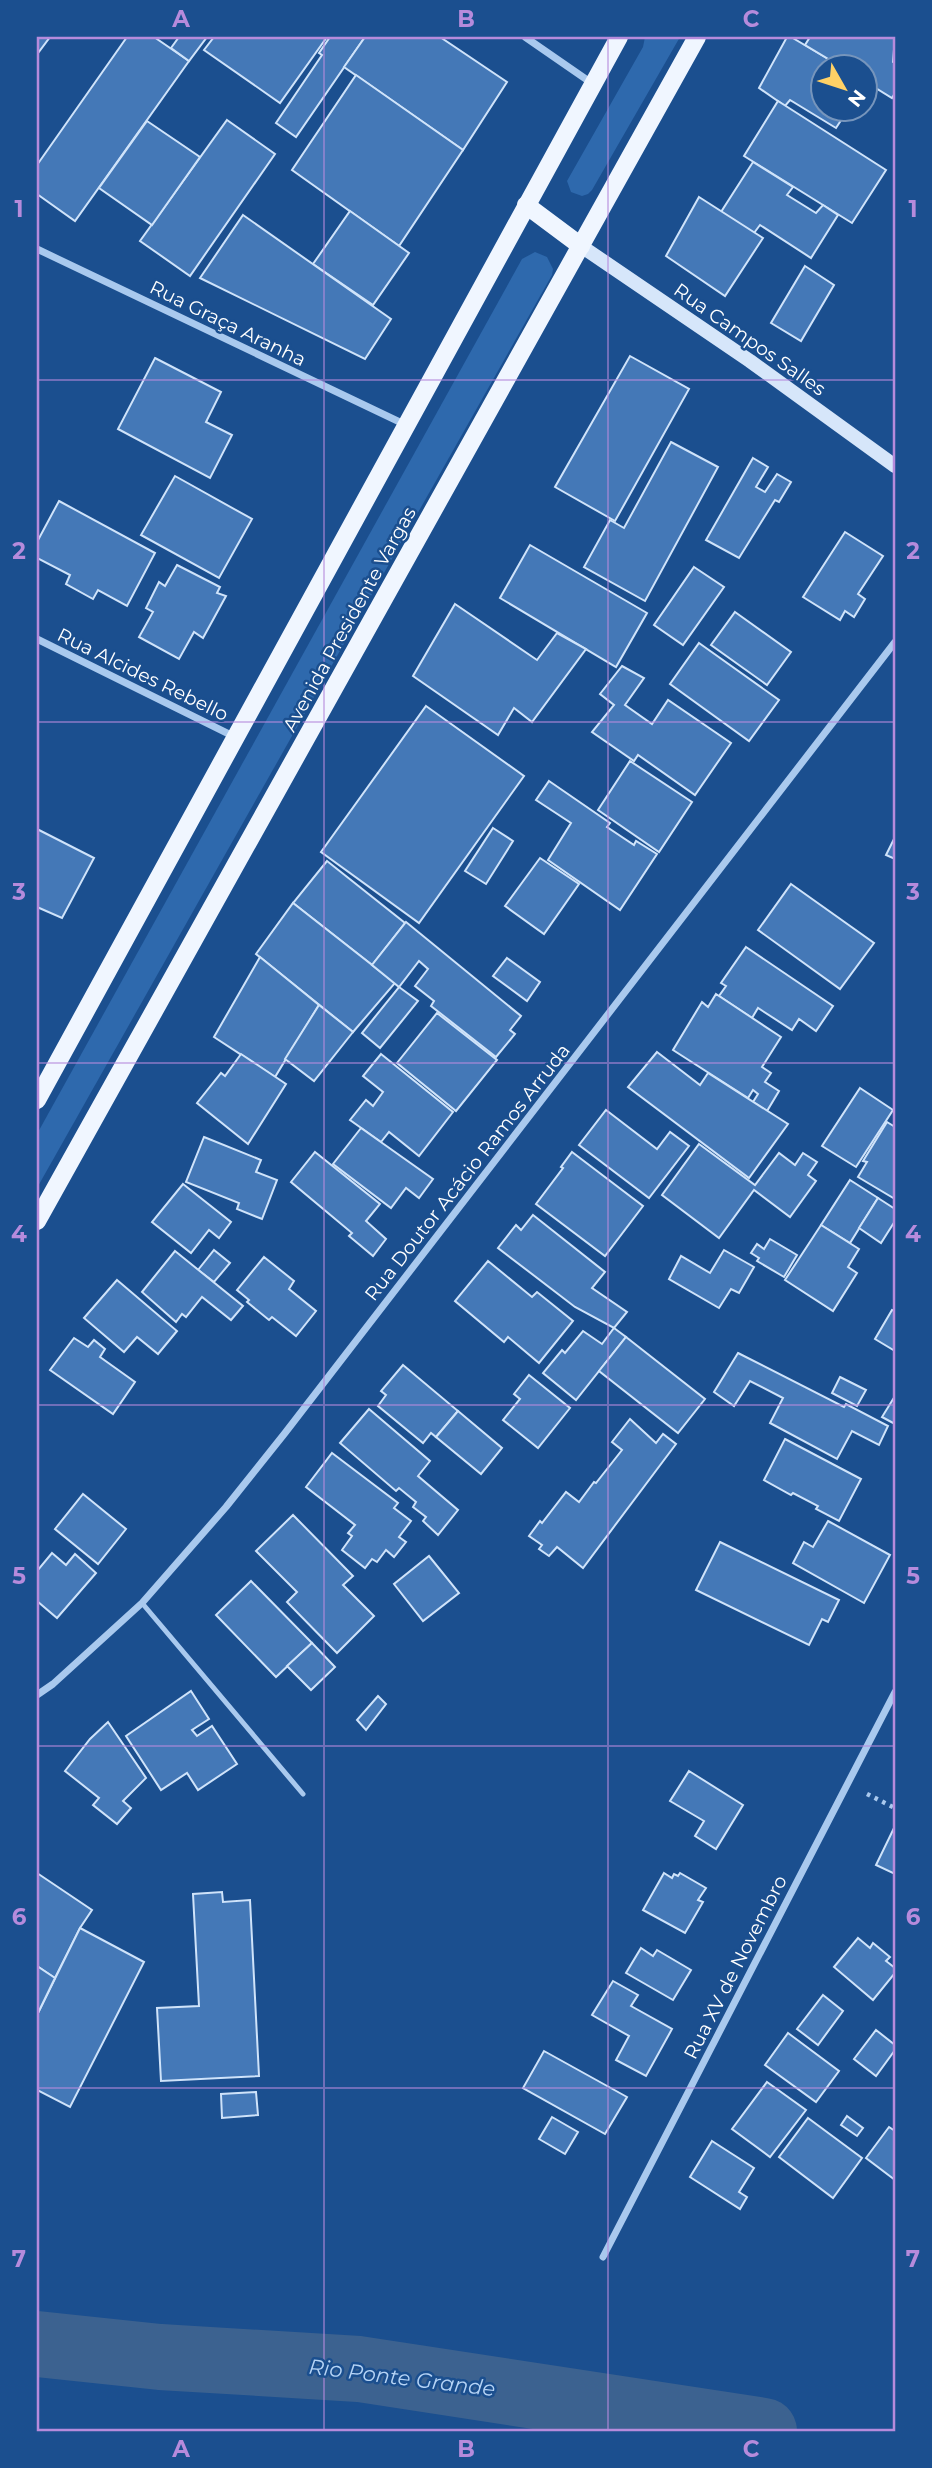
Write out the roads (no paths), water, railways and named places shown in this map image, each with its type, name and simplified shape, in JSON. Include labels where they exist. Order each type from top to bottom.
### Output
[{"type":"main road","points":[[39,1092],[619,37]]},
{"type":"main road","name":"Avenida Presidente Vargas","points":[[37,1221],[697,37]]},
{"type":"main road","points":[[526,205],[580,246]]},
{"type":"main road","name":"Rua Campos Salles","points":[[580,246],[750,361],[895,466]]},
{"type":"street","points":[[525,37],[593,84]]},
{"type":"street","name":"Rua Graça Aranha","points":[[37,249],[406,425]]},
{"type":"street","name":"Rua Alcides Rebello","points":[[37,639],[235,737]]},
{"type":"street","name":"Rua Doutor Acácio Ramos Arruda","points":[[37,1695],[53,1684],[142,1603],[226,1507],[895,642]]},
{"type":"street","name":"Rua XV de Novembro","points":[[603,2257],[895,1692]]},
{"type":"lane","points":[[142,1603],[303,1794]]},
{"type":"waterway","name":"Rio Ponte Grande","points":[[37,2344],[160,2357],[359,2369],[764,2431]]}]
